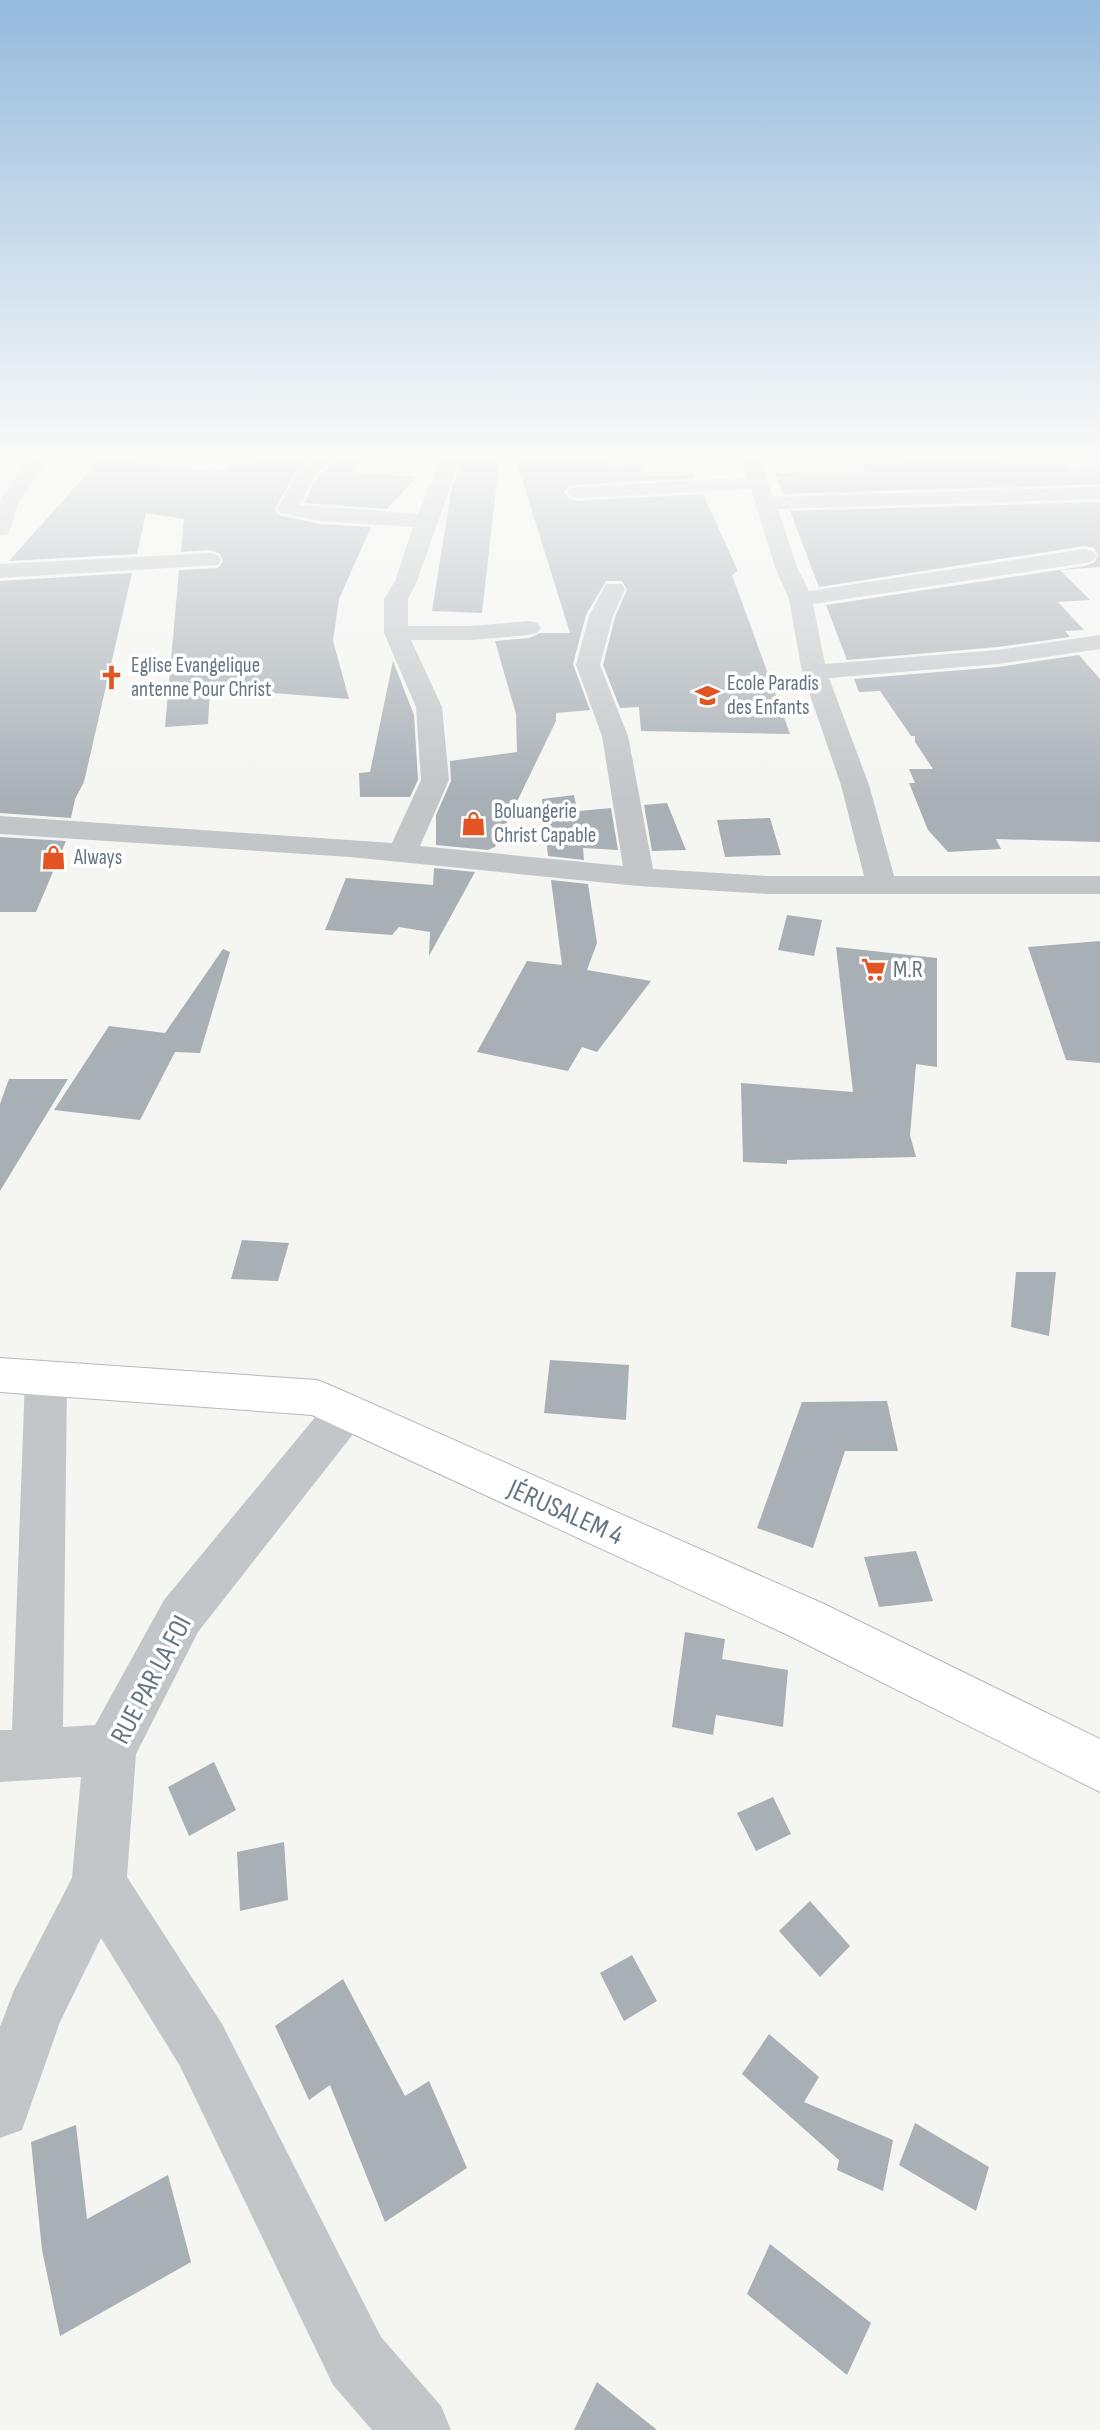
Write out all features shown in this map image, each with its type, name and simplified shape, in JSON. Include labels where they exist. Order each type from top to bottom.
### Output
[{"type":"street","points":[[402,853],[435,780],[429,707],[396,633],[396,599],[409,572]]},
{"type":"street","points":[[789,572],[801,599],[814,672],[855,785],[881,884]]},
{"type":"street","points":[[801,599],[973,572]]},
{"type":"street","points":[[614,589],[601,616],[588,666],[615,736],[637,853],[638,877]]},
{"type":"street","points":[[396,633],[471,633],[529,628]]},
{"type":"street","points":[[814,672],[998,657],[1100,642]]},
{"type":"street","points":[[0,825],[402,853],[638,877],[766,885],[1100,886]]},
{"type":"street","name":"JÉRUSALEM 4","points":[[0,1375],[317,1398],[807,1620],[1100,1766]]},
{"type":"street","points":[[46,1379],[18,1754],[110,1750]]},
{"type":"street","name":"RUE PAR LA FOI","points":[[0,2108],[36,2011],[99,1883],[110,1750],[181,1616],[346,1410]]},
{"type":"street","points":[[99,1883],[201,2045],[357,2361],[417,2430]]},
{"type":"building","points":[[179,572],[351,572],[339,599],[333,641],[349,699],[210,688],[208,724],[165,727]]},
{"type":"building","points":[[438,572],[487,572],[482,613],[432,611]]},
{"type":"building","points":[[551,572],[736,572],[732,575],[790,734],[641,731],[639,707],[620,708],[603,665],[615,617],[627,590],[622,581],[606,581],[586,615],[573,664],[590,710],[556,713],[556,721],[495,847],[488,850],[436,845],[436,815],[451,781],[450,761],[517,752],[516,714],[495,641],[529,638],[540,633],[570,633]]},
{"type":"building","points":[[813,572],[914,572],[819,587]]},
{"type":"building","points":[[1042,572],[1062,572],[1090,600],[1058,602],[1084,630],[1065,631],[1070,637],[998,647],[847,660],[826,605]]},
{"type":"building","points":[[132,573],[84,782],[75,799],[71,818],[0,813],[0,581]]},
{"type":"building","points":[[1079,655],[1100,679],[1100,842],[996,839],[1001,849],[948,852],[928,830],[909,783],[915,783],[909,769],[933,769],[915,742],[915,736],[911,736],[880,691],[859,692],[854,679],[998,667]]},
{"type":"building","points":[[393,661],[414,715],[418,780],[410,797],[360,797],[359,773],[370,772]]},
{"type":"building","points":[[574,795],[578,815],[579,811],[611,808],[618,850],[583,848],[584,860],[548,856],[542,799]]},
{"type":"building","points":[[667,803],[686,850],[652,851],[644,805]]},
{"type":"building","points":[[770,818],[781,855],[725,857],[717,820]]},
{"type":"building","points":[[0,837],[66,841],[36,912],[0,912]]},
{"type":"building","points":[[434,868],[475,872],[429,956],[430,932],[399,927],[392,935],[325,930],[346,878],[433,885]]},
{"type":"building","points":[[551,880],[588,884],[597,943],[587,970],[651,981],[597,1052],[582,1047],[568,1071],[477,1052],[527,961],[562,965]]},
{"type":"building","points":[[787,915],[822,920],[814,956],[778,950]]},
{"type":"building","points":[[1100,941],[1100,1063],[1066,1060],[1028,947]]},
{"type":"building","points":[[836,947],[937,958],[937,1067],[916,1064],[910,1135],[916,1157],[787,1160],[787,1164],[743,1162],[741,1083],[853,1092]]},
{"type":"building","points":[[223,949],[230,952],[200,1053],[175,1052],[140,1120],[54,1110],[109,1026],[165,1033]]},
{"type":"building","points":[[9,1079],[68,1079],[0,1191],[0,1104]]},
{"type":"building","points":[[242,1240],[289,1243],[278,1281],[231,1279]]},
{"type":"building","points":[[1016,1272],[1056,1272],[1049,1336],[1011,1327]]},
{"type":"building","points":[[550,1360],[629,1365],[626,1420],[544,1413]]},
{"type":"building","points":[[887,1401],[898,1451],[845,1451],[813,1548],[757,1528],[802,1402]]},
{"type":"building","points":[[916,1551],[933,1601],[879,1607],[864,1557]]},
{"type":"building","points":[[685,1632],[725,1639],[722,1659],[788,1670],[783,1727],[716,1715],[713,1735],[672,1727]]},
{"type":"building","points":[[214,1762],[236,1810],[189,1836],[168,1787]]},
{"type":"building","points":[[773,1797],[791,1834],[756,1851],[737,1813]]},
{"type":"building","points":[[284,1842],[288,1900],[240,1911],[237,1852]]},
{"type":"building","points":[[810,1901],[850,1946],[820,1977],[779,1931]]},
{"type":"building","points":[[632,1955],[657,2001],[624,2021],[600,1973]]},
{"type":"building","points":[[343,1979],[405,2096],[429,2081],[467,2168],[385,2222],[330,2085],[309,2100],[275,2026]]},
{"type":"building","points":[[769,2034],[819,2077],[804,2102],[893,2140],[883,2191],[837,2170],[839,2160],[742,2074]]},
{"type":"building","points":[[915,2123],[989,2167],[976,2211],[899,2165]]},
{"type":"building","points":[[76,2125],[87,2219],[168,2175],[191,2262],[60,2336],[42,2250],[31,2142]]},
{"type":"building","points":[[770,2244],[871,2323],[847,2375],[747,2294]]},
{"type":"building","points":[[597,2382],[657,2430],[574,2430]]},
{"type":"place","name":"Eglise Evangelique antenne Pour Christ","points":[[111,677]]},
{"type":"place","name":"Ecole Paradis des Enfants","points":[[707,695]]},
{"type":"place","name":"Boluangerie Christ Capable","points":[[474,823]]},
{"type":"place","name":"Always","points":[[54,857]]},
{"type":"place","name":"M.R","points":[[873,969]]}]
